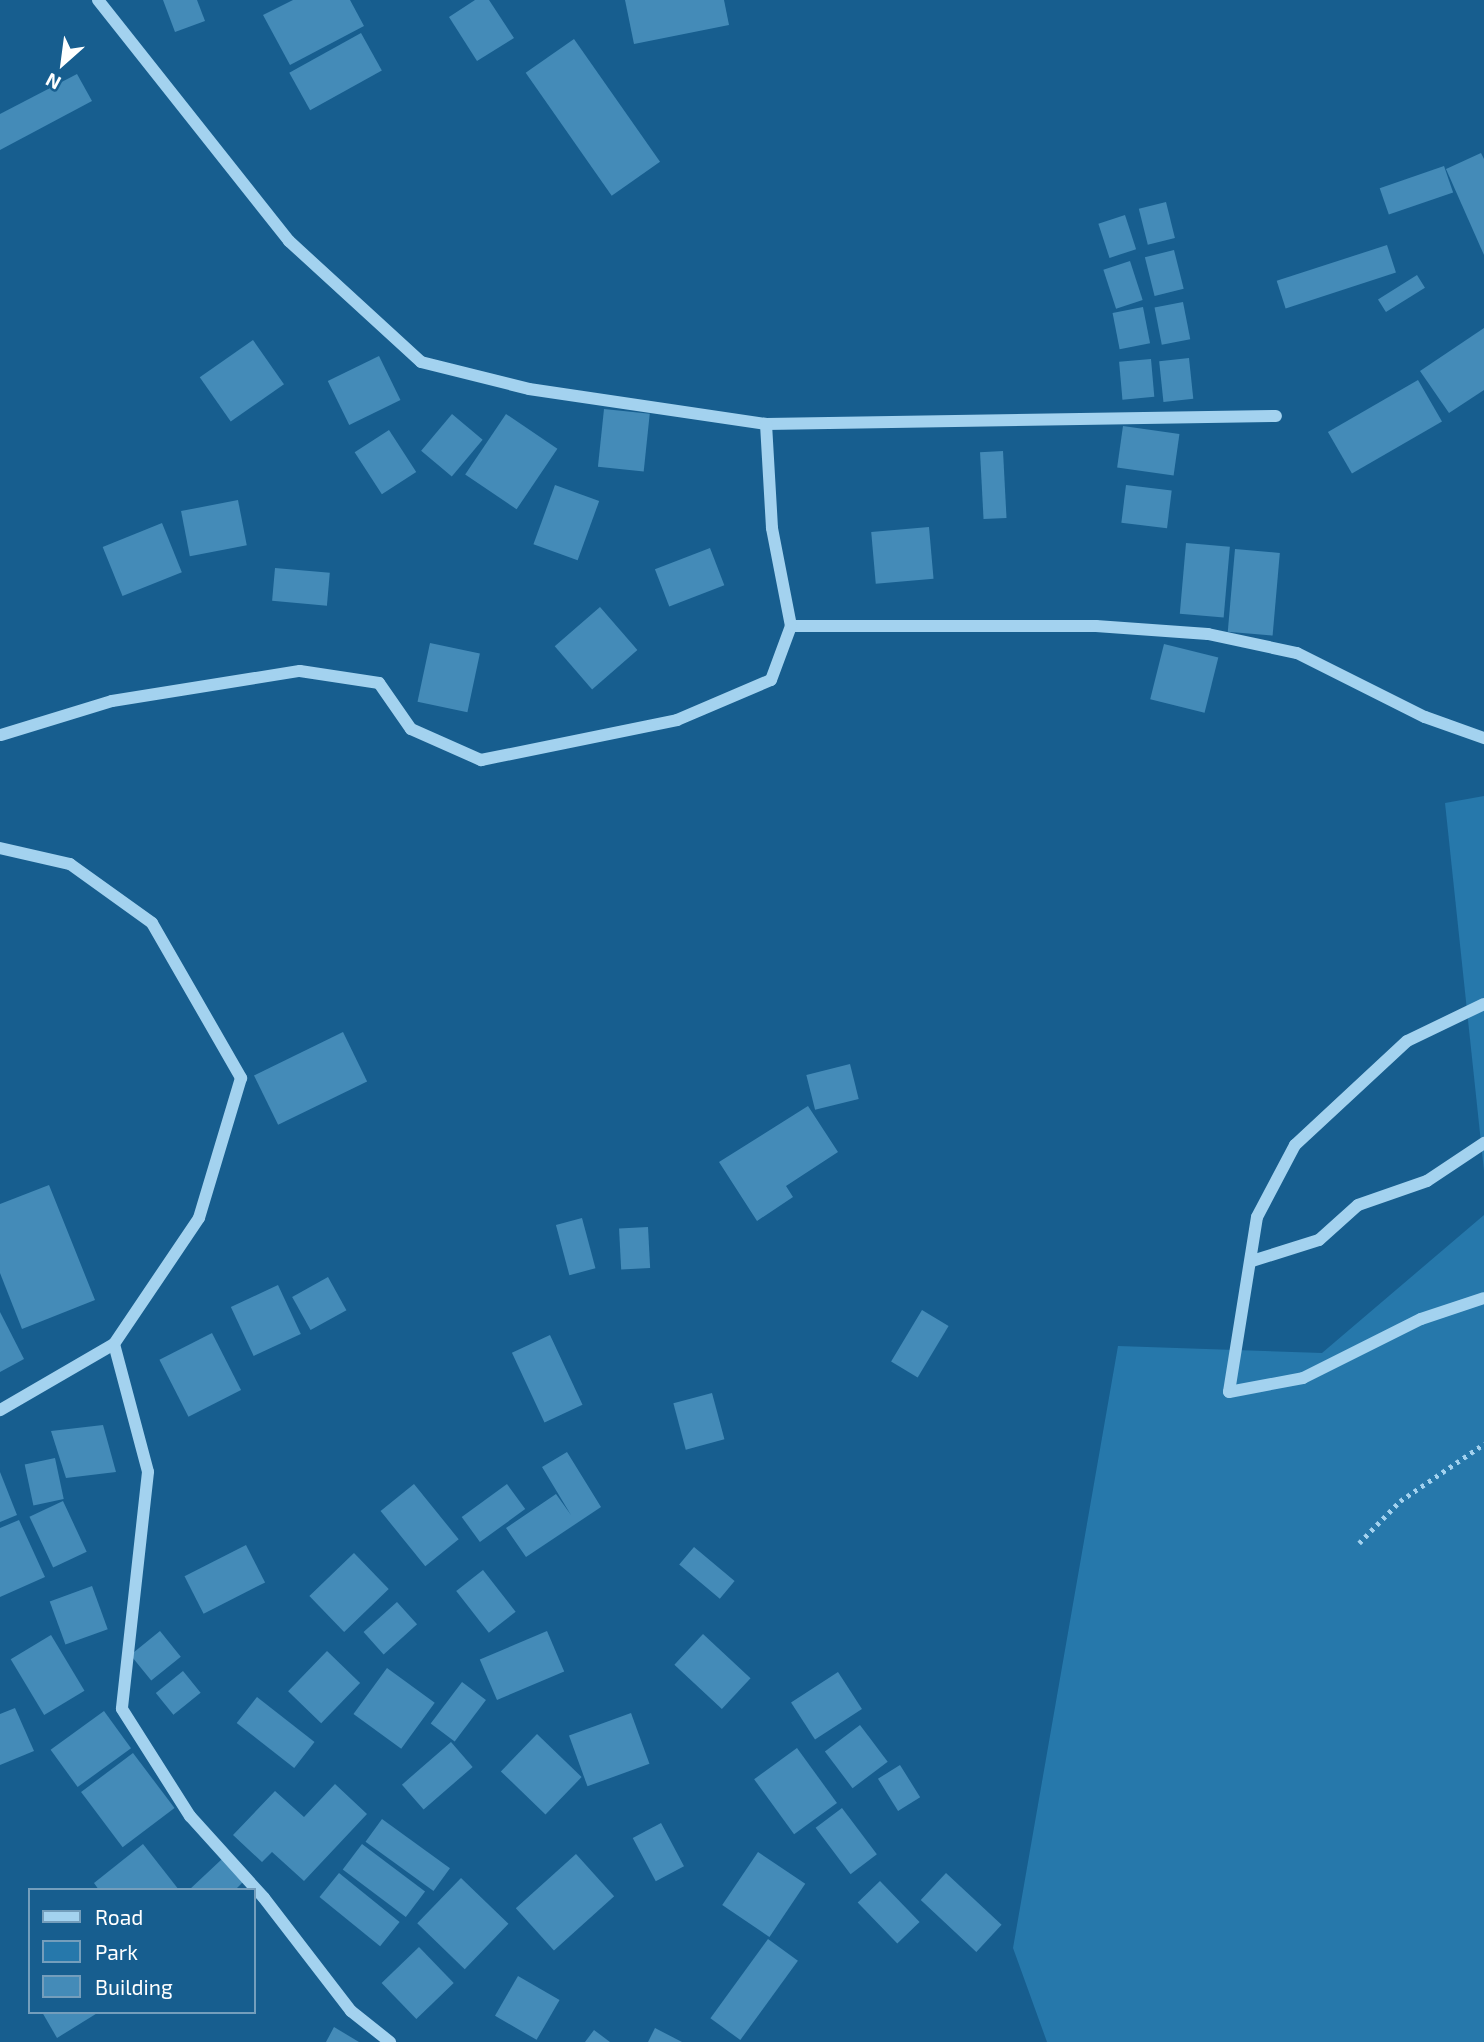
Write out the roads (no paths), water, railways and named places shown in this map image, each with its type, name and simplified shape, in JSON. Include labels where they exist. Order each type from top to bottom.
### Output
[{"type":"street","points":[[98,0],[289,241],[421,362],[529,389],[766,424],[1276,416]]},
{"type":"street","points":[[1,735],[112,701],[299,671],[379,683],[411,729],[481,760],[677,720],[771,680],[791,626],[772,528],[766,424]]},
{"type":"street","points":[[791,626],[1096,626],[1208,634],[1297,653],[1425,717],[1484,738]]},
{"type":"street","points":[[0,848],[70,864],[152,923],[242,1078],[199,1219],[114,1344],[0,1410]]},
{"type":"street","points":[[1484,1004],[1407,1041],[1295,1145],[1257,1217],[1229,1392],[1303,1378],[1421,1319],[1484,1297]]},
{"type":"street","points":[[1252,1261],[1319,1240],[1358,1205],[1427,1181],[1484,1143]]},
{"type":"street","points":[[114,1344],[148,1472],[122,1709],[190,1816],[255,1888]]},
{"type":"street","points":[[256,1889],[351,2011],[390,2042]]}]
